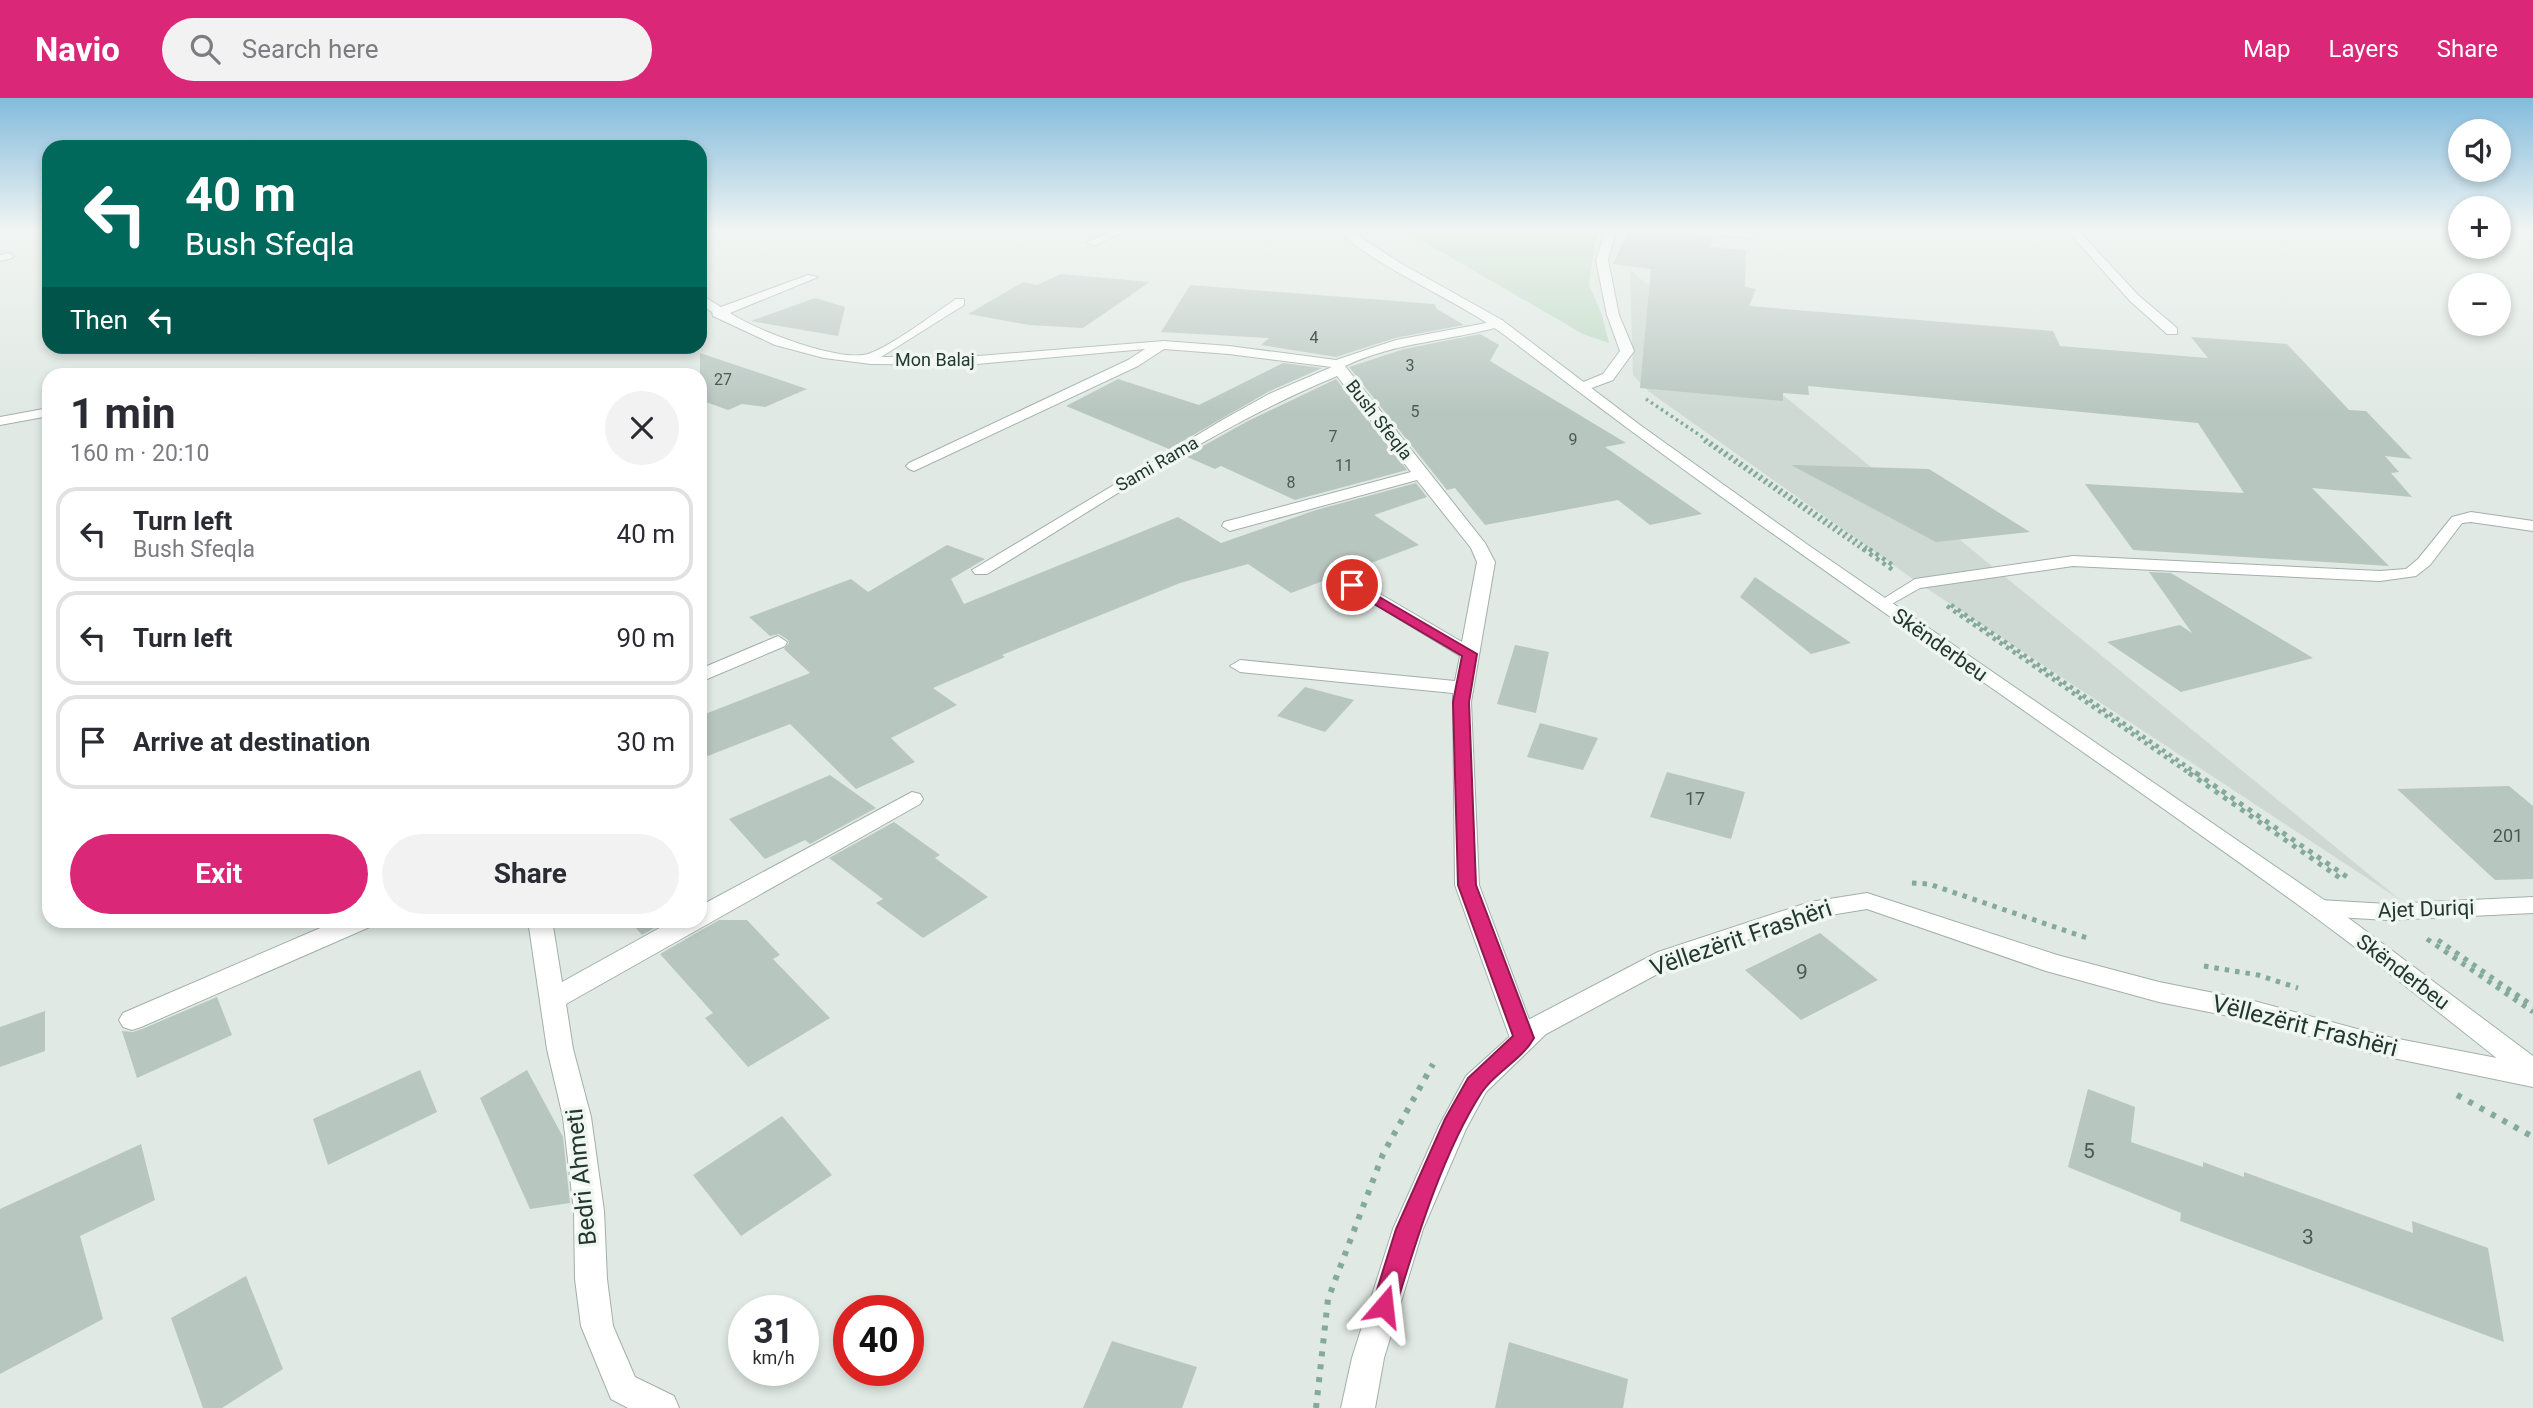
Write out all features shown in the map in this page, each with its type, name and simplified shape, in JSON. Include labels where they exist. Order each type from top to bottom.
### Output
[{"type":"street","points":[[717,313],[777,290]]},
{"type":"street","name":"Skënderbeu","points":[[1440,290],[1498,323],[1581,388],[1802,549],[2319,908],[2533,1073]]},
{"type":"street","points":[[1581,388],[1608,376],[1627,351],[1613,315],[1608,290]]},
{"type":"street","points":[[2127,290],[2172,331]]},
{"type":"street","points":[[865,359],[896,344],[960,302]]},
{"type":"street","name":"Mon Balaj","points":[[707,304],[717,313],[771,341],[865,359],[970,361],[1162,345],[1256,352],[1339,367]]},
{"type":"street","name":"Bush Sfeqla","points":[[1498,323],[1479,330],[1433,336],[1358,353],[1339,367],[1471,537],[1486,562],[1461,702],[1467,885],[1524,1038]]},
{"type":"street","points":[[914,466],[1133,363],[1162,345]]},
{"type":"street","name":"Sami Rama","points":[[981,570],[1240,416],[1339,367]]},
{"type":"street","points":[[0,421],[42,413]]},
{"type":"street","name":"Bush Sfeqla","points":[[1230,526],[1420,474]]},
{"type":"street","points":[[1352,585],[1470,654]]},
{"type":"street","points":[[707,673],[778,642]]},
{"type":"street","points":[[1240,666],[1464,688]]},
{"type":"street","points":[[707,913],[912,799]]},
{"type":"street","name":"Vëllezërit Frashëri","points":[[1358,1408],[1372,1345],[1408,1229],[1427,1182],[1476,1084],[1536,1027],[1667,958],[1810,910],[1867,901],[2055,964],[2159,992],[2254,1011],[2409,1052],[2533,1073]]},
{"type":"street","name":"Ajet Duriqi","points":[[2319,908],[2392,911],[2533,905]]},
{"type":"street","points":[[132,1020],[345,928]]},
{"type":"street","name":"Bedri Ahmeti","points":[[541,928],[552,1000],[577,1117],[589,1211],[591,1279],[597,1326],[622,1388],[662,1408]]},
{"type":"street","points":[[552,1000],[680,928]]},
{"type":"lane","points":[[1883,604],[1917,584],[2073,562],[2380,576],[2410,573],[2424,562],[2457,520],[2471,517],[2533,526]]},
{"type":"path","points":[[1608,376],[2533,1006]]},
{"type":"path","points":[[1905,883],[1929,884],[2099,942]]},
{"type":"path","points":[[2392,911],[2533,1012]]},
{"type":"path","points":[[2197,965],[2258,975],[2307,991]]},
{"type":"path","points":[[1316,1408],[1328,1298],[1383,1154],[1433,1064]]},
{"type":"path","points":[[2448,1091],[2485,1108],[2533,1137]]},
{"type":"shaded area","points":[[1631,290],[1655,290],[2399,899],[1920,584],[1648,391],[1633,375]]},
{"type":"green space","points":[[1507,290],[1591,290],[1602,315],[1609,343],[1583,334]]},
{"type":"building","points":[[1009,290],[1138,290],[1083,328],[1029,325],[968,314]]},
{"type":"building","points":[[1187,290],[1256,290],[1434,304],[1437,309],[1464,325],[1395,338],[1336,357],[1261,345],[1269,338],[1161,332]]},
{"type":"building","points":[[1649,290],[1756,290],[1749,306],[2053,331],[2060,346],[2208,358],[2191,337],[2287,344],[2349,410],[2366,411],[2412,459],[2385,456],[2399,472],[2391,473],[2412,497],[2312,488],[2389,566],[2133,550],[2085,484],[2244,493],[2198,423],[1808,386],[1809,395],[1783,393],[1783,401],[1640,388]]},
{"type":"building","points":[[815,298],[845,307],[838,336],[751,321]]},
{"type":"building","points":[[1480,334],[1499,345],[1490,361],[1626,443],[1605,447],[1702,514],[1650,525],[1618,500],[1485,525],[1455,488],[1447,490],[1349,367],[1404,349]]},
{"type":"building","points":[[700,354],[703,354],[807,389],[765,407],[742,404],[728,410],[707,402],[707,368],[700,368]]},
{"type":"building","points":[[1283,363],[1322,368],[1268,392],[1169,449],[1066,406],[1118,379],[1199,405]]},
{"type":"building","points":[[1336,379],[1407,470],[1295,500],[1221,466],[1215,469],[1185,456],[1248,421]]},
{"type":"building","points":[[1791,465],[1929,469],[2030,532],[1936,542]]},
{"type":"building","points":[[1416,483],[1427,497],[1374,515],[1419,545],[1291,593],[1248,564],[1180,583],[1002,655],[1005,657],[933,688],[957,705],[891,738],[915,762],[856,789],[790,724],[707,756],[707,713],[810,673],[784,649],[789,643],[788,640],[779,634],[770,636],[749,617],[851,579],[868,592],[947,545],[985,559],[951,579],[964,604],[1178,517],[1221,543],[1316,510]]},
{"type":"building","points":[[2149,572],[2171,573],[2313,658],[2181,692],[2107,642],[2180,625],[2192,633]]},
{"type":"building","points":[[1755,577],[1851,643],[1811,654],[1740,597]]},
{"type":"building","points":[[1515,645],[1549,652],[1536,713],[1497,704]]},
{"type":"building","points":[[1305,687],[1354,700],[1325,732],[1277,716]]},
{"type":"building","points":[[1540,723],[1598,738],[1583,770],[1527,757]]},
{"type":"building","points":[[1667,772],[1745,792],[1731,839],[1650,817]]},
{"type":"building","points":[[830,775],[876,808],[810,844],[805,840],[765,859],[729,819]]},
{"type":"building","points":[[2509,786],[2533,806],[2533,879],[2495,880],[2397,789]]},
{"type":"building","points":[[894,822],[940,855],[935,858],[988,897],[923,938],[876,903],[883,899],[829,858]]},
{"type":"building","points":[[719,920],[747,920],[780,955],[773,959],[830,1018],[748,1067],[705,1018],[713,1013],[660,954]]},
{"type":"building","points":[[636,928],[654,928],[642,935]]},
{"type":"building","points":[[1820,933],[1878,980],[1801,1020],[1745,970]]},
{"type":"building","points":[[217,997],[232,1035],[137,1078],[122,1031],[142,1029]]},
{"type":"building","points":[[45,1011],[45,1051],[0,1067],[0,1027]]},
{"type":"building","points":[[420,1070],[437,1112],[328,1165],[313,1119]]},
{"type":"building","points":[[527,1070],[563,1137],[570,1203],[530,1209],[480,1098]]},
{"type":"building","points":[[2088,1089],[2135,1107],[2131,1142],[2203,1167],[2203,1162],[2244,1177],[2244,1172],[2413,1233],[2412,1221],[2488,1248],[2504,1342],[2180,1221],[2181,1213],[2068,1167]]},
{"type":"building","points":[[782,1116],[832,1175],[741,1236],[693,1175]]},
{"type":"building","points":[[141,1144],[155,1200],[80,1236],[103,1319],[0,1374],[0,1209]]},
{"type":"building","points":[[246,1276],[283,1369],[222,1408],[203,1408],[171,1318]]},
{"type":"building","points":[[1112,1341],[1197,1367],[1182,1408],[1083,1408]]},
{"type":"building","points":[[1509,1342],[1628,1379],[1623,1408],[1495,1408]]},
{"type":"route","points":[[1352,585],[1470,654],[1461,702],[1467,885],[1524,1038],[1476,1084],[1453,1125],[1408,1229],[1384,1306]]}]
